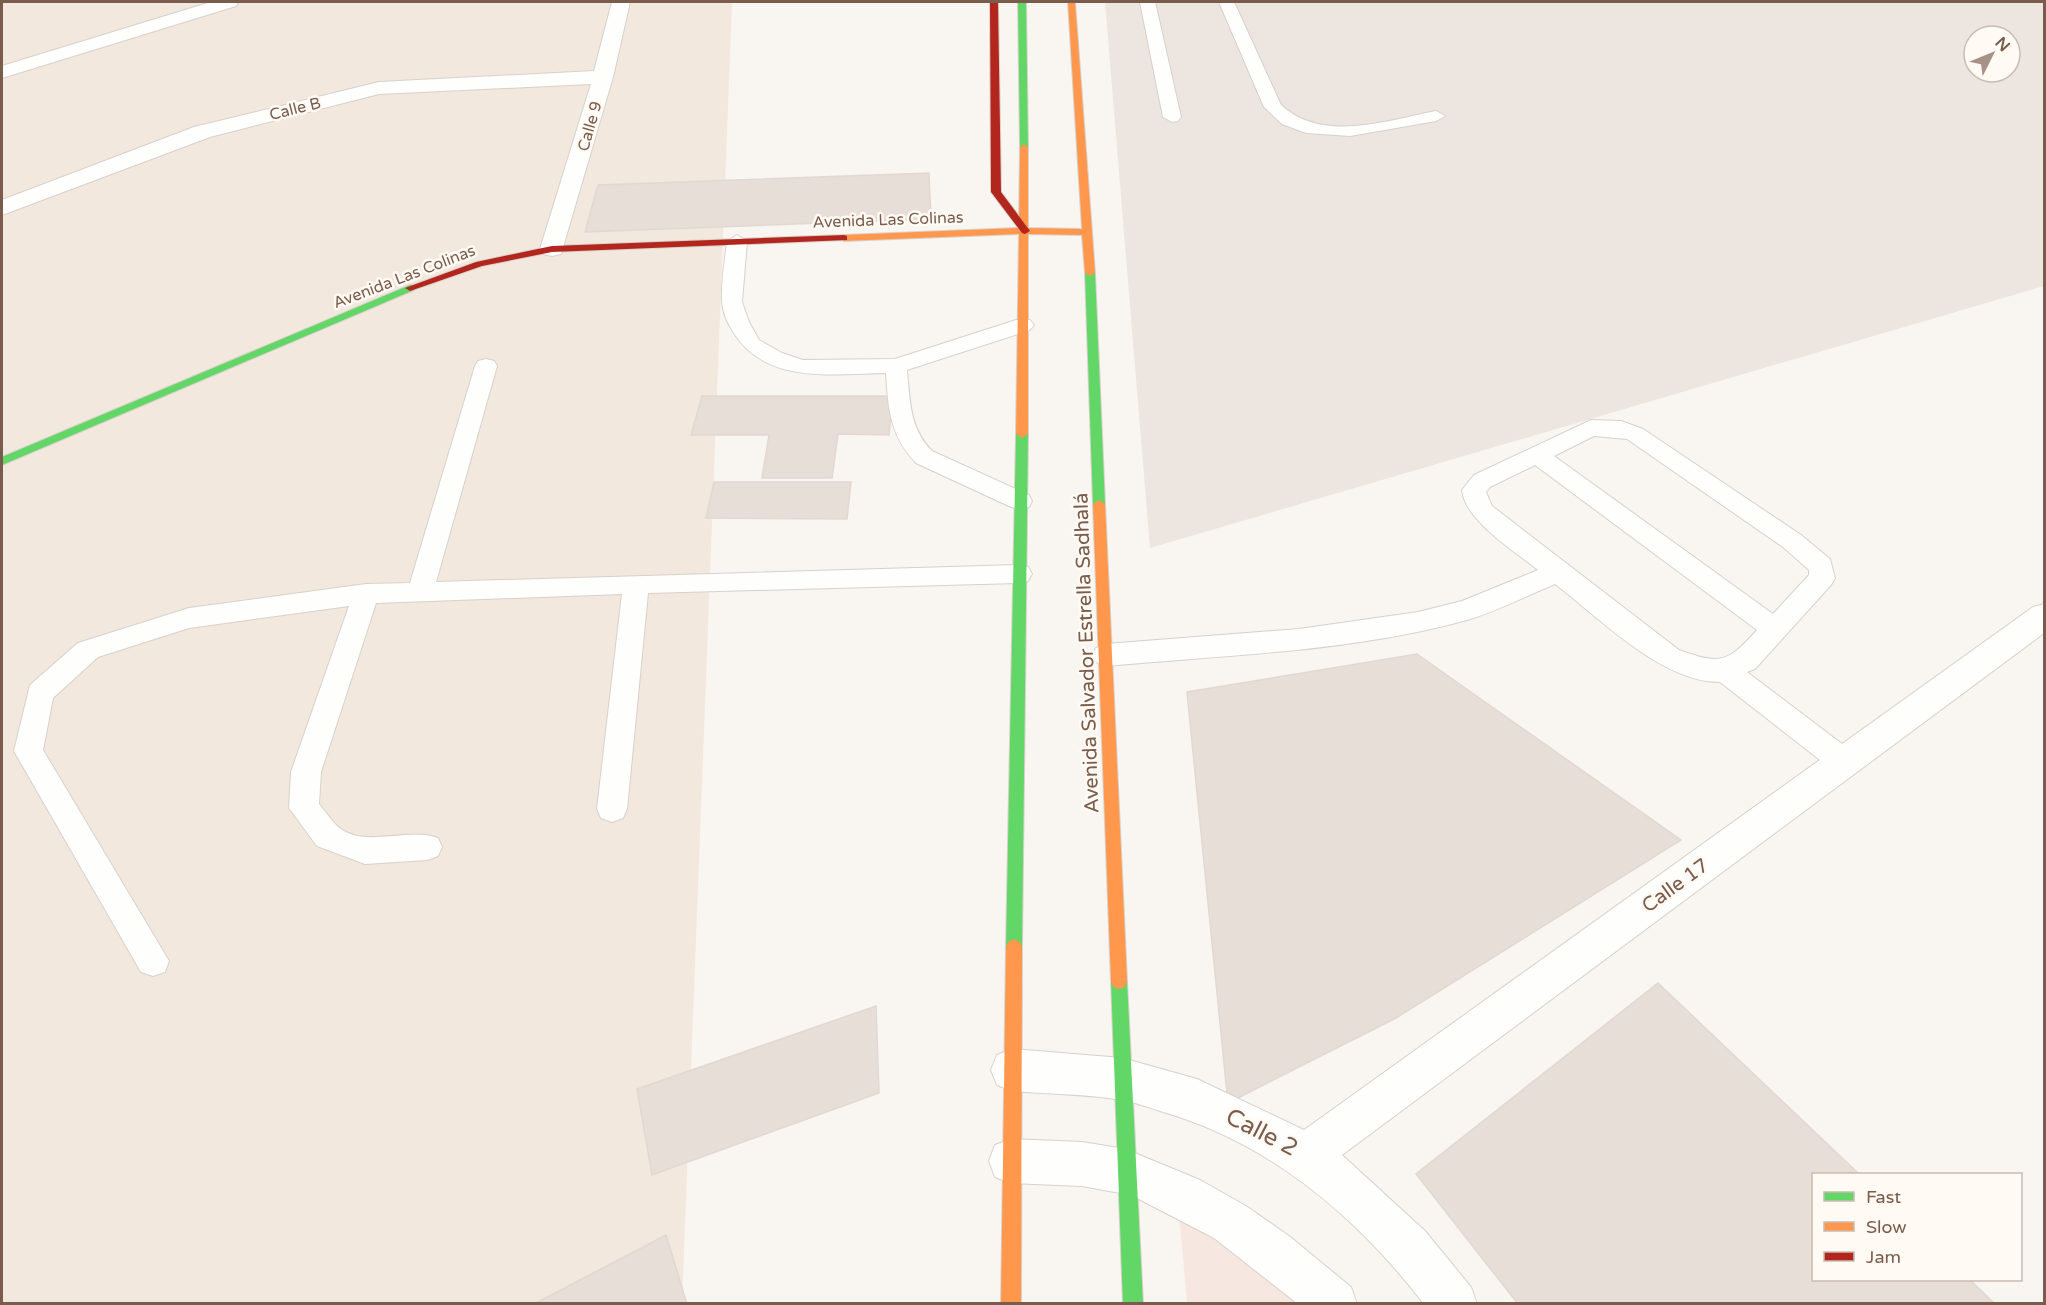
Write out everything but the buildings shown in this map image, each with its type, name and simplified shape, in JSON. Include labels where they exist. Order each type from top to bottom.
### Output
[{"type":"main road","points":[[994,2],[996,192],[1024,231]]},
{"type":"main road","points":[[1011,1304],[1012,1070],[1024,231],[1022,2]]},
{"type":"main road","name":"Avenida Salvador Estrella Sadhalá","points":[[1071,2],[1088,231],[1122,1079],[1134,1304]]},
{"type":"main road","name":"Avenida Las Colinas","points":[[2,461],[466,266],[552,249],[1024,231],[1088,231]]},
{"type":"street","points":[[2,72],[229,2]]},
{"type":"street","name":"Calle 9","points":[[552,249],[603,77],[621,2]]},
{"type":"street","points":[[141,9],[156,23]]},
{"type":"street","name":"Calle B","points":[[2,208],[202,132],[379,88],[603,77]]},
{"type":"street","name":"Calle 17","points":[[1306,1155],[2044,616]]},
{"type":"street","name":"Calle 2","points":[[1012,1070],[1122,1079],[1197,1100],[1279,1138],[1332,1175],[1409,1247],[1454,1304]]},
{"type":"street","points":[[1011,1161],[1071,1163],[1126,1171],[1177,1192],[1235,1223],[1286,1260],[1334,1304]]},
{"type":"lane","points":[[1147,2],[1172,117]]},
{"type":"lane","points":[[1226,2],[1274,107],[1279,113],[1299,125],[1338,132],[1436,116]]},
{"type":"lane","points":[[737,242],[732,302],[738,322],[751,344],[774,358],[801,367],[896,366],[1023,325]]},
{"type":"lane","points":[[420,592],[486,366]]},
{"type":"lane","points":[[896,366],[904,434],[912,446],[924,457],[1020,501]]},
{"type":"lane","points":[[1591,428],[1621,429],[1635,434],[1792,541],[1821,566],[1822,578],[1746,662],[1726,671],[1698,668],[1669,657],[1483,512],[1475,500],[1474,490],[1482,481],[1536,454],[1591,428]]},
{"type":"lane","points":[[1536,454],[1775,629]]},
{"type":"lane","points":[[1106,655],[1299,639],[1418,622],[1467,610],[1558,572]]},
{"type":"lane","points":[[153,961],[28,751],[40,693],[87,650],[178,622],[366,594],[1019,574]]},
{"type":"lane","points":[[612,809],[636,584]]},
{"type":"lane","points":[[366,594],[306,772],[304,808],[328,837],[365,851],[427,846]]},
{"type":"lane","points":[[1726,671],[1844,762]]},
{"type":"shaded area","points":[[2,2],[732,2],[682,1303],[2,1304]]},
{"type":"shaded area","points":[[1105,2],[2044,2],[2044,286],[1150,548]]},
{"type":"shaded area","points":[[1177,1192],[1317,1303],[1187,1303]]},
{"type":"traffic: fast","points":[[1022,2],[1024,147]]},
{"type":"traffic: fast","points":[[1090,273],[1099,504]]},
{"type":"traffic: fast","points":[[2,461],[410,288]]},
{"type":"traffic: fast","points":[[1014,947],[1022,434]]},
{"type":"traffic: fast","points":[[1119,981],[1133,1304]]},
{"type":"traffic: slow","points":[[1071,2],[1090,273]]},
{"type":"traffic: slow","points":[[1022,434],[1024,147]]},
{"type":"traffic: slow","points":[[844,238],[1025,231],[1088,232]]},
{"type":"traffic: slow","points":[[1099,504],[1119,981]]},
{"type":"traffic: slow","points":[[1011,1304],[1014,947]]},
{"type":"traffic: jam","points":[[994,2],[996,192],[1025,231]]},
{"type":"traffic: jam","points":[[410,288],[480,264],[552,249],[844,238]]}]
